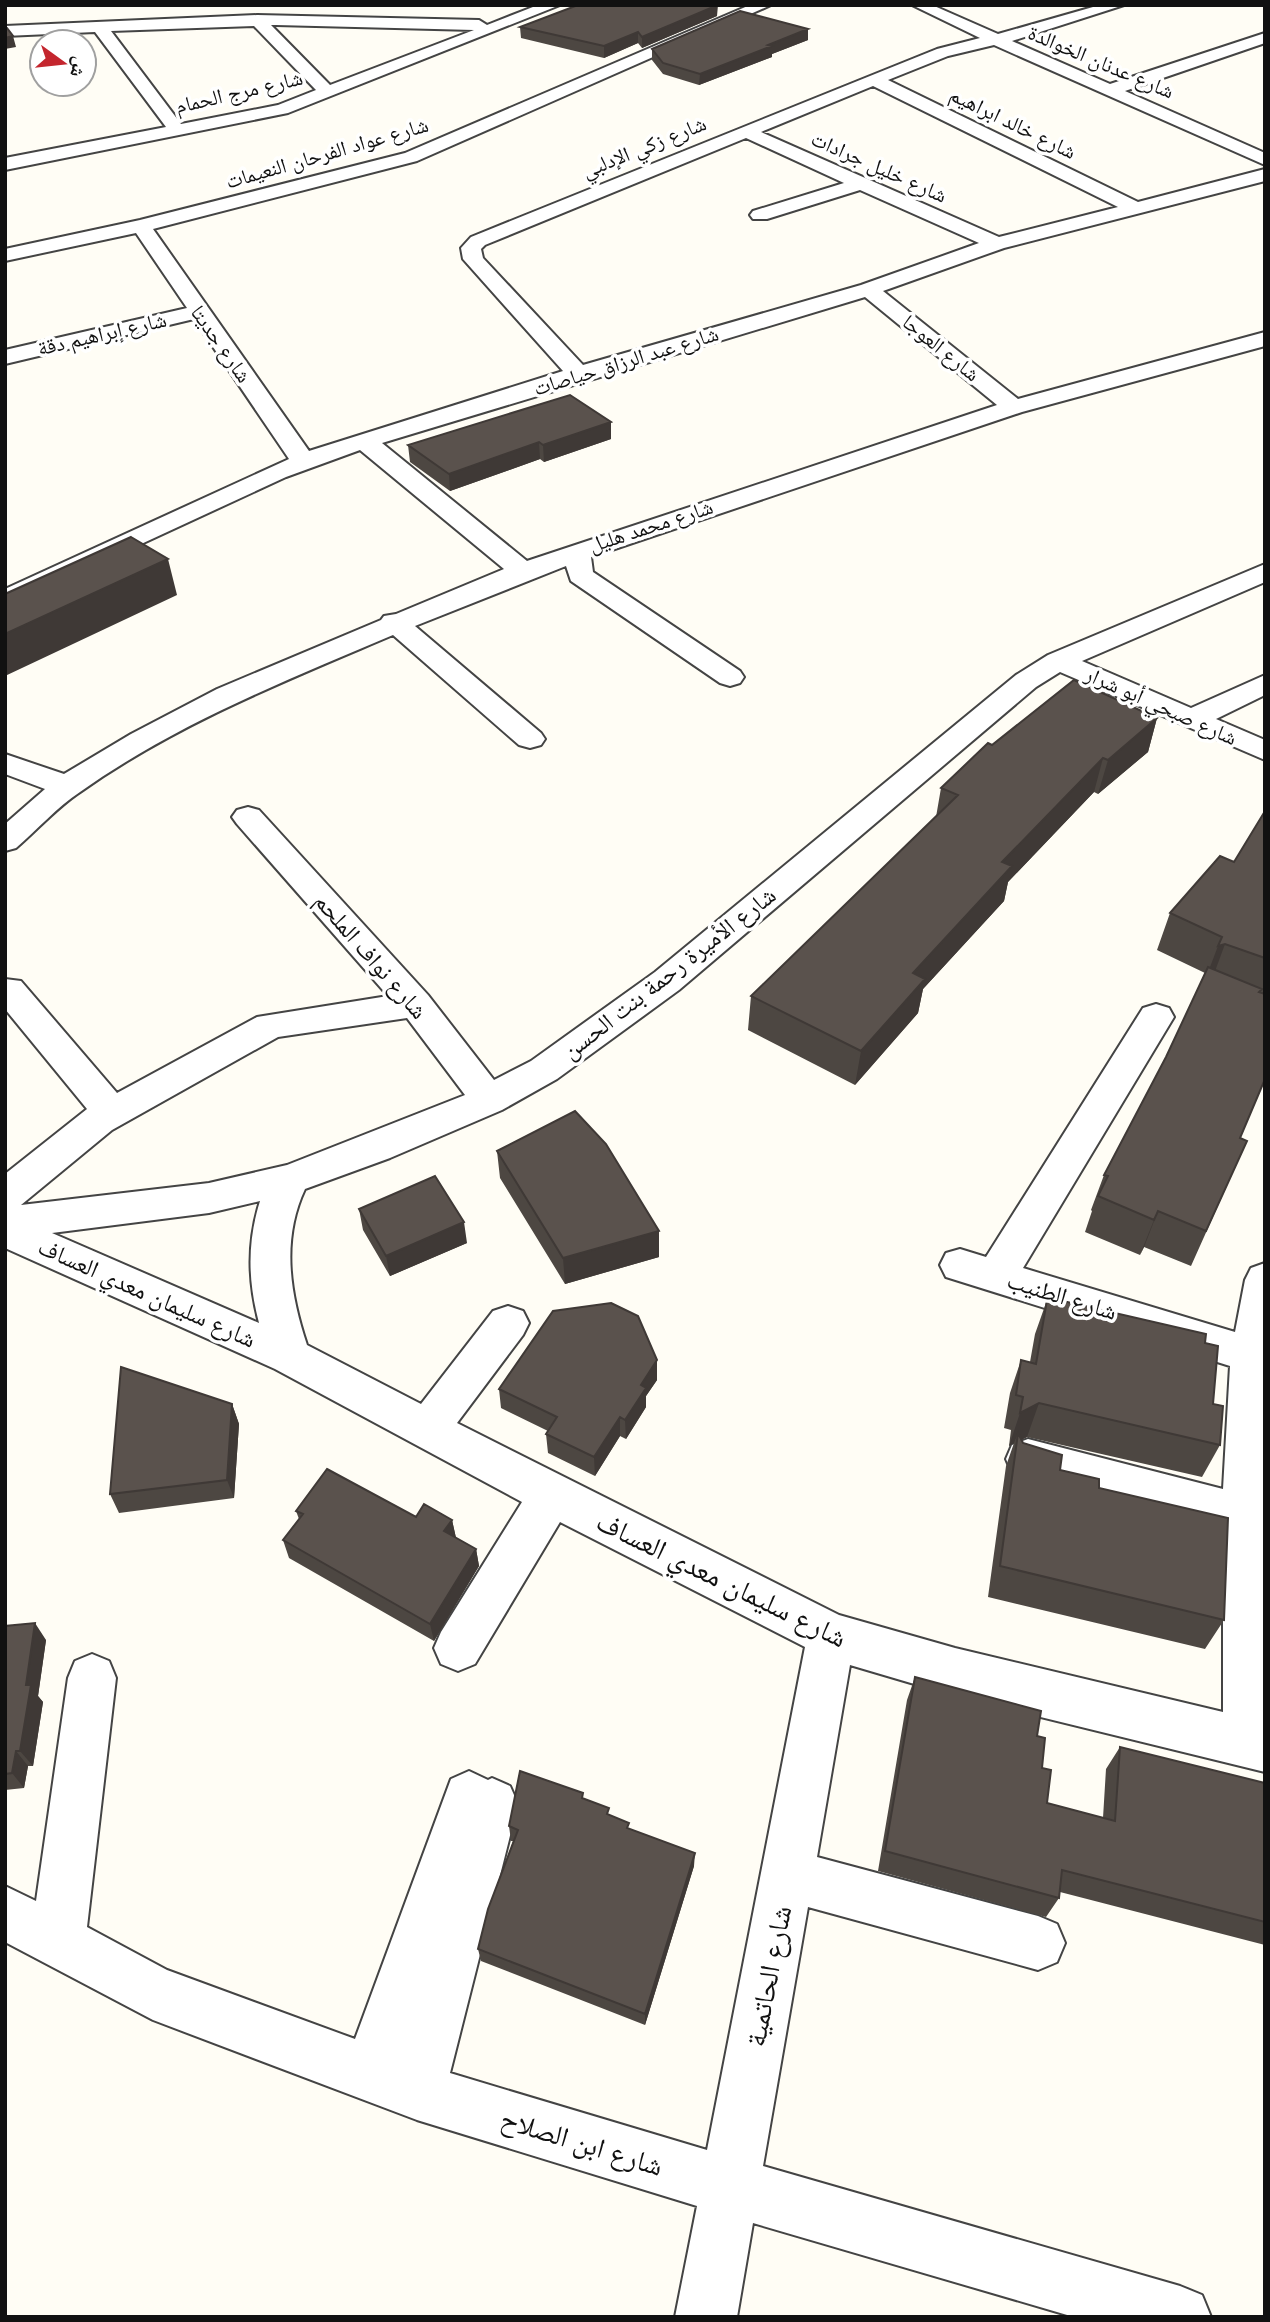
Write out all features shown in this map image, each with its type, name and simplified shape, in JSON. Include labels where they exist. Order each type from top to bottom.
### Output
[{"type":"street","points":[[459,24],[466,5]]},
{"type":"street","name":"شارع مرج الحمام","points":[[5,164],[282,109],[553,5]]},
{"type":"street","name":"شارع عواد الفرحان النعيمات","points":[[5,255],[141,226],[411,157],[764,5]]},
{"type":"street","name":"شارع عدنان الخوالدة","points":[[919,5],[994,41],[1259,154]]},
{"type":"street","name":"شارع زكي الإدلبي","points":[[578,374],[482,270],[473,259],[471,248],[490,234],[943,52],[994,41],[1117,5]]},
{"type":"street","points":[[141,25],[148,6]]},
{"type":"street","points":[[5,31],[141,25],[199,15],[257,20],[376,13],[493,26]]},
{"type":"street","points":[[257,20],[328,92]]},
{"type":"street","points":[[99,26],[177,130]]},
{"type":"street","points":[[1110,90],[1265,38]]},
{"type":"street","name":"شارع خالد ابراهيم","points":[[874,80],[1133,207]]},
{"type":"street","name":"شارع خليل جرادات","points":[[744,131],[997,244]]},
{"type":"street","name":"شارع عبد الرزاق حياصات","points":[[5,599],[303,461],[578,374],[869,289],[997,244],[1265,175]]},
{"type":"street","points":[[760,215],[860,184]]},
{"type":"street","name":"شارع جديتا","points":[[141,226],[303,461]]},
{"type":"street","name":"شارع العوجا","points":[[869,289],[1014,407]]},
{"type":"street","name":"شارع إبراهيم دقة","points":[[5,356],[198,312]]},
{"type":"street","name":"شارع محمد هليل","points":[[5,841],[66,786],[142,740],[228,695],[394,622],[578,551],[1014,407],[1265,339]]},
{"type":"street","points":[[366,442],[523,571]]},
{"type":"street","points":[[578,551],[580,575],[730,677]]},
{"type":"street","name":"شارع الأميرة رحمة بنت الحسن","points":[[5,1223],[209,1198],[291,1179],[376,1149],[489,1100],[544,1070],[667,981],[998,703],[1058,661],[1265,572]]},
{"type":"street","points":[[394,622],[530,740]]},
{"type":"street","name":"شارع صبحي أبو شرار","points":[[1058,661],[1265,751]]},
{"type":"street","points":[[1192,719],[1265,684]]},
{"type":"street","points":[[5,763],[66,786]]},
{"type":"street","name":"شارع نواف الملحم","points":[[248,817],[416,1004],[489,1100]]},
{"type":"street","points":[[9,990],[112,1113]]},
{"type":"street","points":[[5,1196],[99,1120],[270,1027],[416,1004]]},
{"type":"street","name":"شارع الطنيب","points":[[1156,1017],[978,1270],[1258,1357]]},
{"type":"street","name":"شارع سليمان معدي العساف","points":[[290,1356],[274,1309],[268,1241],[277,1202],[291,1179]]},
{"type":"street","name":"شارع سليمان معدي العساف","points":[[5,1230],[290,1356],[551,1495],[831,1636],[955,1672],[1256,1745]]},
{"type":"street","points":[[1256,1745],[1254,1518],[1258,1357],[1265,1280]]},
{"type":"street","points":[[426,1429],[508,1323]]},
{"type":"street","points":[[1028,1459],[1254,1518]]},
{"type":"street","points":[[458,1648],[551,1495]]},
{"type":"street","name":"شارع الحاتمية","points":[[706,2317],[831,1636]]},
{"type":"street","points":[[58,1940],[92,1678]]},
{"type":"street","points":[[394,2082],[480,1801]]},
{"type":"street","points":[[787,1875],[1038,1943]]},
{"type":"street","name":"شارع ابن الصلاح","points":[[5,1913],[153,1992],[394,2082],[729,2185],[1180,2317]]},
{"type":"building","points":[[578,5],[718,5],[642,37],[638,32],[604,46],[520,27]]},
{"type":"building","points":[[740,11],[808,29],[700,74],[663,63],[652,49]]},
{"type":"building","points":[[5,27],[7,28],[13,36],[5,38]]},
{"type":"building","points":[[570,395],[611,422],[543,445],[539,442],[449,474],[408,445]]},
{"type":"building","points":[[131,537],[168,559],[5,634],[5,594]]},
{"type":"building","points":[[1074,680],[1157,718],[1108,760],[1103,758],[1002,862],[1012,866],[913,973],[925,979],[861,1051],[751,996],[958,795],[941,788],[988,743],[992,745]]},
{"type":"building","points":[[1265,811],[1265,958],[1225,944],[1218,946],[1222,937],[1170,913],[1220,856],[1234,862]]},
{"type":"building","points":[[1208,967],[1262,989],[1259,992],[1265,994],[1265,1079],[1240,1138],[1247,1141],[1206,1231],[1158,1211],[1154,1220],[1098,1196],[1108,1176],[1104,1175],[1166,1057]]},
{"type":"building","points":[[575,1111],[606,1144],[659,1231],[563,1258],[497,1151]]},
{"type":"building","points":[[435,1176],[464,1222],[386,1256],[359,1209]]},
{"type":"building","points":[[1047,1300],[1063,1304],[1063,1301],[1206,1334],[1205,1343],[1218,1346],[1213,1404],[1223,1406],[1220,1445],[1039,1403],[1020,1413],[1023,1397],[1016,1395],[1021,1360],[1036,1364]]},
{"type":"building","points":[[611,1303],[638,1316],[657,1360],[641,1385],[646,1388],[625,1420],[620,1417],[594,1457],[546,1434],[557,1417],[499,1389],[553,1311]]},
{"type":"building","points":[[121,1367],[232,1404],[227,1480],[110,1494]]},
{"type":"building","points":[[1018,1433],[1023,1443],[1062,1455],[1060,1470],[1099,1479],[1099,1488],[1228,1518],[1224,1620],[1000,1566]]},
{"type":"building","points":[[327,1469],[416,1517],[424,1504],[452,1520],[444,1531],[476,1549],[430,1624],[283,1540],[303,1514],[296,1511]]},
{"type":"building","points":[[35,1623],[26,1685],[31,1685],[20,1751],[16,1751],[12,1773],[5,1774],[5,1626]]},
{"type":"building","points":[[915,1677],[1041,1711],[1037,1736],[1045,1738],[1042,1768],[1051,1770],[1047,1803],[1115,1821],[1120,1747],[1265,1783],[1265,1922],[1062,1870],[1059,1898],[885,1851]]},
{"type":"building","points":[[520,1771],[583,1793],[582,1798],[609,1808],[607,1814],[629,1823],[627,1828],[695,1853],[645,2014],[478,1949],[488,1909],[518,1830],[509,1826]]}]
